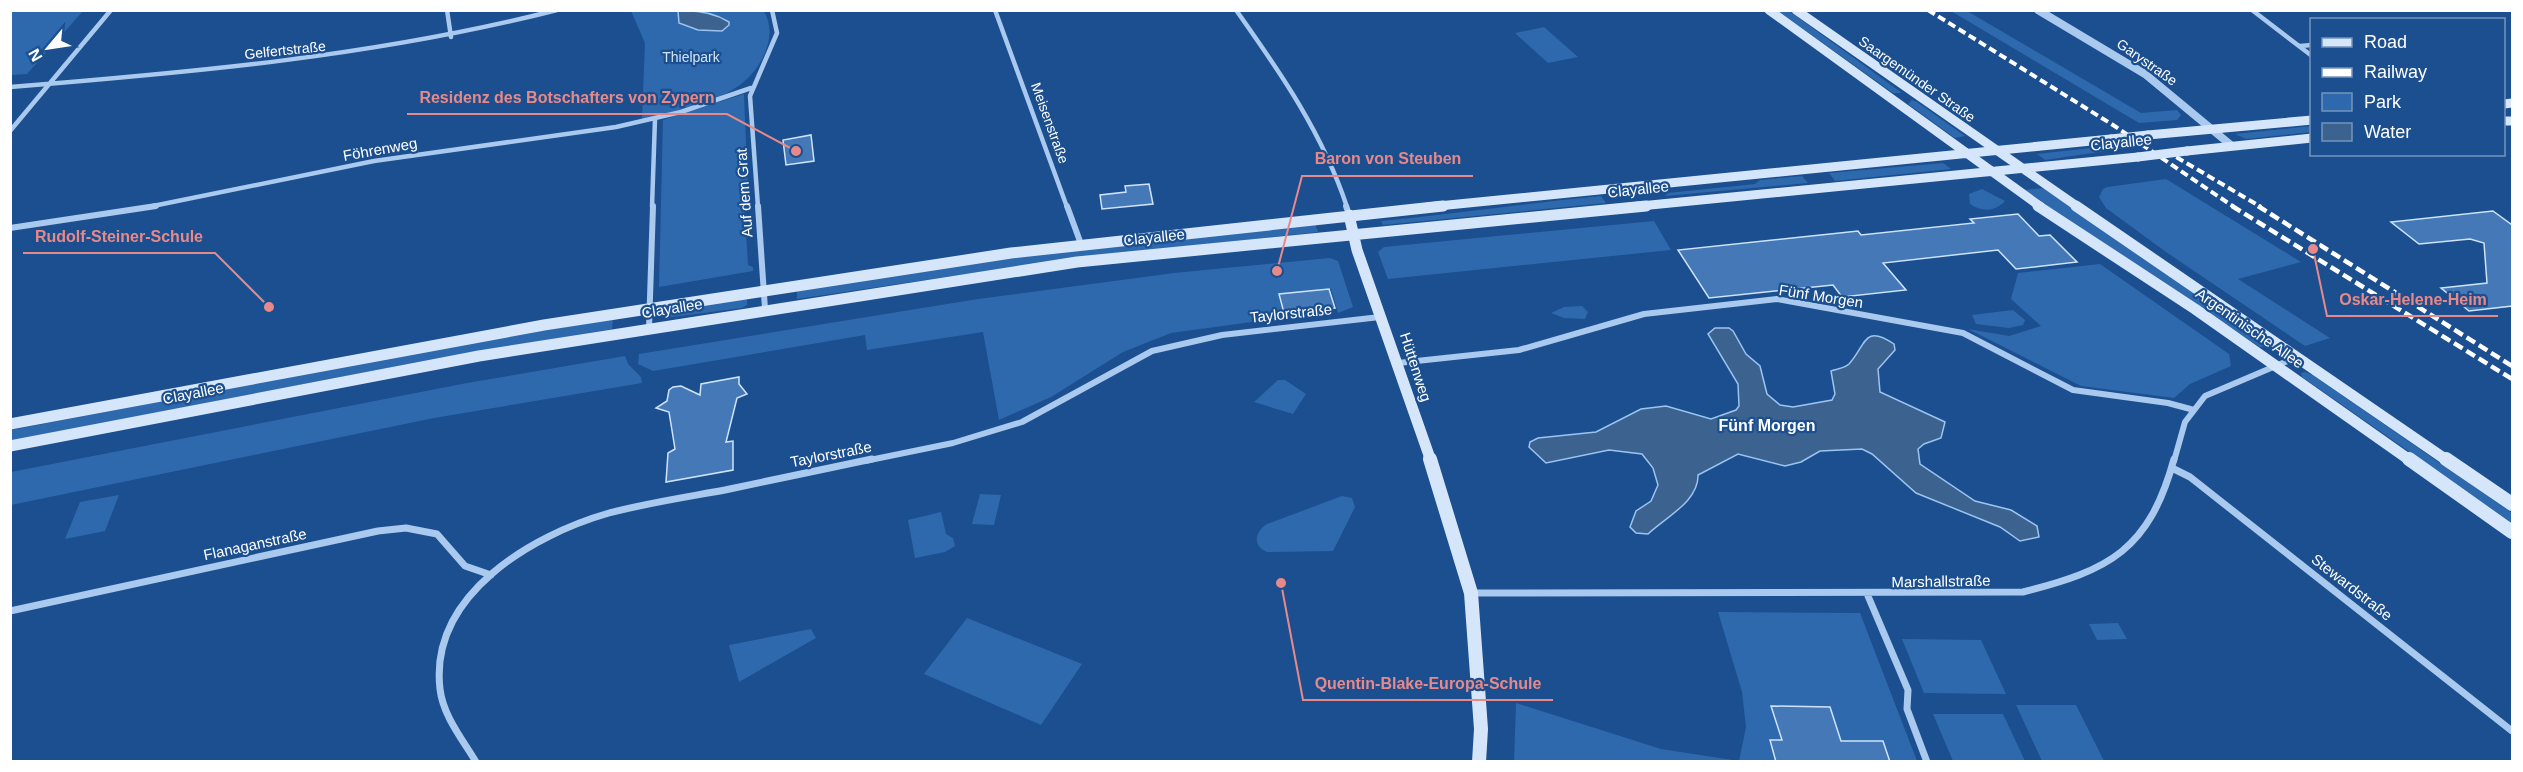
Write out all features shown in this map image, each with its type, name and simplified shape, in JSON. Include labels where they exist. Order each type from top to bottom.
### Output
[{"type":"main road","name":"Saargemünder Straße","points":[[1769,10],[1966,154]]},
{"type":"main road","name":"Saargemünder Straße","points":[[1796,10],[2023,168]]},
{"type":"main road","name":"Clayallee","points":[[10,424],[295,369],[651,308],[1081,244],[1349,215],[2310,120]]},
{"type":"main road","name":"Clayallee","points":[[10,446],[381,374],[765,309],[1077,262],[2310,138]]},
{"type":"main road","name":"Argentinische Allee","points":[[1966,154],[2276,366],[2512,532]]},
{"type":"main road","name":"Argentinische Allee","points":[[2023,168],[2203,295],[2298,356],[2512,504]]},
{"type":"main road","name":"Hüttenweg","points":[[1349,215],[1352,233],[1398,363],[1471,593],[1480,729],[1479,762]]},
{"type":"street","points":[[10,132],[111,10]]},
{"type":"street","points":[[447,10],[451,37]]},
{"type":"street","name":"Gelfertstraße","points":[[10,87],[319,59],[451,37],[557,10]]},
{"type":"street","name":"Auf dem Grat","points":[[765,309],[751,124],[751,88],[776,40],[777,30],[772,10]]},
{"type":"street","name":"Meisenstraße","points":[[995,10],[1081,244]]},
{"type":"street","name":"Hüttenweg","points":[[1236,10],[1291,89],[1331,167],[1349,215]]},
{"type":"street","name":"Garystraße","points":[[2038,10],[2145,74],[2232,146]]},
{"type":"street","points":[[2252,10],[2310,54]]},
{"type":"street","points":[[2299,46],[2310,45]]},
{"type":"street","name":"Föhrenweg","points":[[10,228],[130,211],[374,161],[580,133],[655,119],[751,88]]},
{"type":"street","points":[[650,328],[655,119]]},
{"type":"street","name":"Fünf Morgen","points":[[1398,363],[1519,350],[1644,314],[1777,299],[1963,333],[2073,390],[2168,403],[2194,410]]},
{"type":"street","name":"Taylorstraße","points":[[476,762],[448,714],[440,689],[440,669],[445,641],[468,598],[491,575],[536,543],[587,519],[610,513],[953,443],[1016,425],[1076,395],[1152,351],[1185,341],[1222,334],[1381,317]]},
{"type":"street","name":"Marshallstraße","points":[[1471,593],[1868,596],[2002,594],[2023,592],[2074,579],[2121,554],[2149,524],[2172,468],[2185,422],[2205,396],[2298,356]]},
{"type":"street","name":"Stewardstraße","points":[[2172,468],[2190,477],[2512,731]]},
{"type":"street","name":"Flanaganstraße","points":[[10,612],[378,531],[406,528],[437,534],[465,566],[491,575]]},
{"type":"street","points":[[1868,596],[1908,690],[1907,709],[1927,762]]},
{"type":"green space","points":[[11,10],[83,11],[27,74],[11,75]]},
{"type":"green space","name":"Thielpark","points":[[631,11],[764,11],[770,30],[769,40],[757,67],[731,91],[696,106],[642,119],[645,43]]},
{"type":"green space","points":[[1778,11],[1789,11],[1902,93],[1893,93]]},
{"type":"green space","points":[[1951,11],[1967,11],[2141,113],[2177,110],[2181,115],[2177,120],[2139,123]]},
{"type":"green space","points":[[1544,27],[1578,57],[1548,63],[1515,33]]},
{"type":"green space","points":[[744,94],[748,192],[744,198],[748,265],[753,267],[753,271],[659,287],[663,120]]},
{"type":"green space","points":[[1912,100],[1965,136],[1955,138],[1908,104]]},
{"type":"green space","points":[[2310,126],[2310,132],[2246,139],[2235,134]]},
{"type":"green space","points":[[2144,142],[2147,145],[2045,160],[2037,154]]},
{"type":"green space","points":[[1943,163],[1951,169],[1835,181],[1829,173]]},
{"type":"green space","points":[[1802,176],[1808,183],[1665,196],[1668,193],[1755,184],[1760,180]]},
{"type":"green space","points":[[2166,179],[2301,262],[2238,279],[2330,338],[2305,346],[2166,252],[2106,208],[2099,197],[2103,189],[2107,187]]},
{"type":"green space","points":[[2044,188],[2266,343],[2267,347],[2260,347],[2024,190]]},
{"type":"green space","points":[[1982,189],[2005,201],[1988,210],[1970,204],[1969,194]]},
{"type":"green space","points":[[1601,196],[1606,203],[1383,225],[1381,221],[1546,202]]},
{"type":"green space","points":[[1654,221],[1671,250],[1388,279],[1378,252],[1384,247]]},
{"type":"green space","points":[[1315,223],[1318,232],[1066,259],[797,299],[797,289],[998,259]]},
{"type":"green space","points":[[1330,258],[1338,261],[1353,307],[1338,313],[1331,289],[1280,294],[1284,313],[1274,319],[1171,333],[1123,352],[1051,397],[999,420],[983,332],[867,350],[865,335],[653,371],[638,364],[639,354],[978,299],[1174,273]]},
{"type":"green space","points":[[2100,264],[2229,354],[2231,366],[2190,384],[2174,398],[2081,386],[1968,329],[2009,336],[2041,326],[2011,299],[2018,273]]},
{"type":"green space","points":[[747,299],[747,305],[742,308],[665,318],[668,310]]},
{"type":"green space","points":[[1582,306],[1588,312],[1585,319],[1564,318],[1551,313],[1564,307]]},
{"type":"green space","points":[[2013,310],[2025,320],[2023,325],[2009,328],[1976,324],[1972,315]]},
{"type":"green space","points":[[613,319],[612,329],[428,360],[11,441],[11,430],[430,350]]},
{"type":"green space","points":[[625,356],[628,364],[641,377],[642,383],[434,418],[11,505],[11,472],[467,383]]},
{"type":"green space","points":[[2301,373],[2313,375],[2512,513],[2512,523],[2302,377]]},
{"type":"green space","points":[[1278,380],[1285,380],[1306,394],[1293,414],[1254,402]]},
{"type":"green space","points":[[980,494],[1001,495],[994,525],[972,524]]},
{"type":"green space","points":[[119,495],[105,531],[65,539],[80,502]]},
{"type":"green space","points":[[1342,496],[1352,498],[1355,507],[1333,551],[1267,552],[1259,546],[1258,534],[1267,524]]},
{"type":"green space","points":[[941,512],[946,534],[953,538],[955,546],[945,552],[915,558],[908,520]]},
{"type":"green space","points":[[1718,612],[1860,613],[1917,761],[1514,762],[1516,703],[1661,749],[1739,761],[1746,727],[1742,692]]},
{"type":"green space","points":[[967,618],[1082,664],[1041,725],[924,674]]},
{"type":"green space","points":[[2118,623],[2127,639],[2097,640],[2089,624]]},
{"type":"green space","points":[[811,629],[816,638],[739,682],[729,645]]},
{"type":"green space","points":[[1902,639],[1981,640],[2006,694],[1924,693]]},
{"type":"green space","points":[[2016,705],[2076,705],[2104,761],[2042,761]]},
{"type":"green space","points":[[1933,714],[2003,714],[2025,761],[1953,761]]},
{"type":"water","points":[[678,11],[698,11],[711,14],[729,22],[729,25],[722,31],[698,30],[679,23]]},
{"type":"water","points":[[1715,328],[1729,328],[1733,331],[1746,354],[1760,366],[1767,394],[1780,405],[1793,407],[1832,400],[1835,394],[1831,371],[1849,364],[1866,339],[1876,336],[1894,344],[1895,350],[1878,369],[1880,392],[1945,422],[1941,438],[1924,444],[1918,449],[1920,464],[1975,501],[2011,510],[2037,526],[2039,537],[2020,541],[2000,527],[1916,493],[1872,454],[1862,449],[1820,451],[1801,462],[1785,466],[1738,454],[1698,475],[1697,484],[1687,501],[1648,534],[1636,533],[1630,527],[1636,511],[1651,501],[1658,485],[1653,468],[1642,454],[1609,450],[1546,463],[1529,447],[1530,442],[1538,438],[1596,432],[1641,409],[1666,406],[1711,419],[1736,410],[1739,406],[1738,384],[1708,334]]},
{"type":"building","points":[[811,135],[814,161],[786,165],[783,140]]},
{"type":"building","points":[[1149,184],[1153,204],[1102,209],[1100,195],[1126,192],[1125,186]]},
{"type":"building","points":[[2493,211],[2512,225],[2512,306],[2469,311],[2441,288],[2487,283],[2484,243],[2470,239],[2419,244],[2391,222]]},
{"type":"building","points":[[2018,214],[2039,236],[2050,235],[2077,262],[2016,269],[1998,250],[1883,263],[1906,290],[1842,297],[1833,285],[1709,298],[1678,250],[1858,231],[1861,235],[1974,223],[1970,219]]},
{"type":"building","points":[[1329,289],[1335,308],[1284,313],[1279,294]]},
{"type":"building","points":[[739,377],[739,384],[747,394],[737,398],[726,442],[733,441],[733,470],[666,482],[668,453],[675,449],[669,412],[656,408],[667,401],[669,390],[673,387],[681,386],[700,395],[701,384]]},
{"type":"building","points":[[1771,706],[1830,707],[1841,741],[1883,741],[1890,762],[1776,762],[1770,740],[1782,740]]},
{"type":"railway","points":[[1928,10],[2113,125],[2234,207]]},
{"type":"railway","points":[[2166,151],[2261,207]]},
{"type":"railway","points":[[2232,206],[2512,379]]},
{"type":"railway","points":[[2258,206],[2512,366]]},
{"type":"place","name":"Residenz des Botschafters von Zypern","points":[[796,151]]},
{"type":"place","name":"Oskar-Helene-Heim","points":[[2313,249]]},
{"type":"place","name":"Baron von Steuben","points":[[1277,271]]},
{"type":"place","name":"Rudolf-Steiner-Schule","points":[[269,307]]},
{"type":"place","name":"Quentin-Blake-Europa-Schule","points":[[1281,583]]},
{"type":"district","name":"Fünf Morgen","points":[[1767,425]]}]
